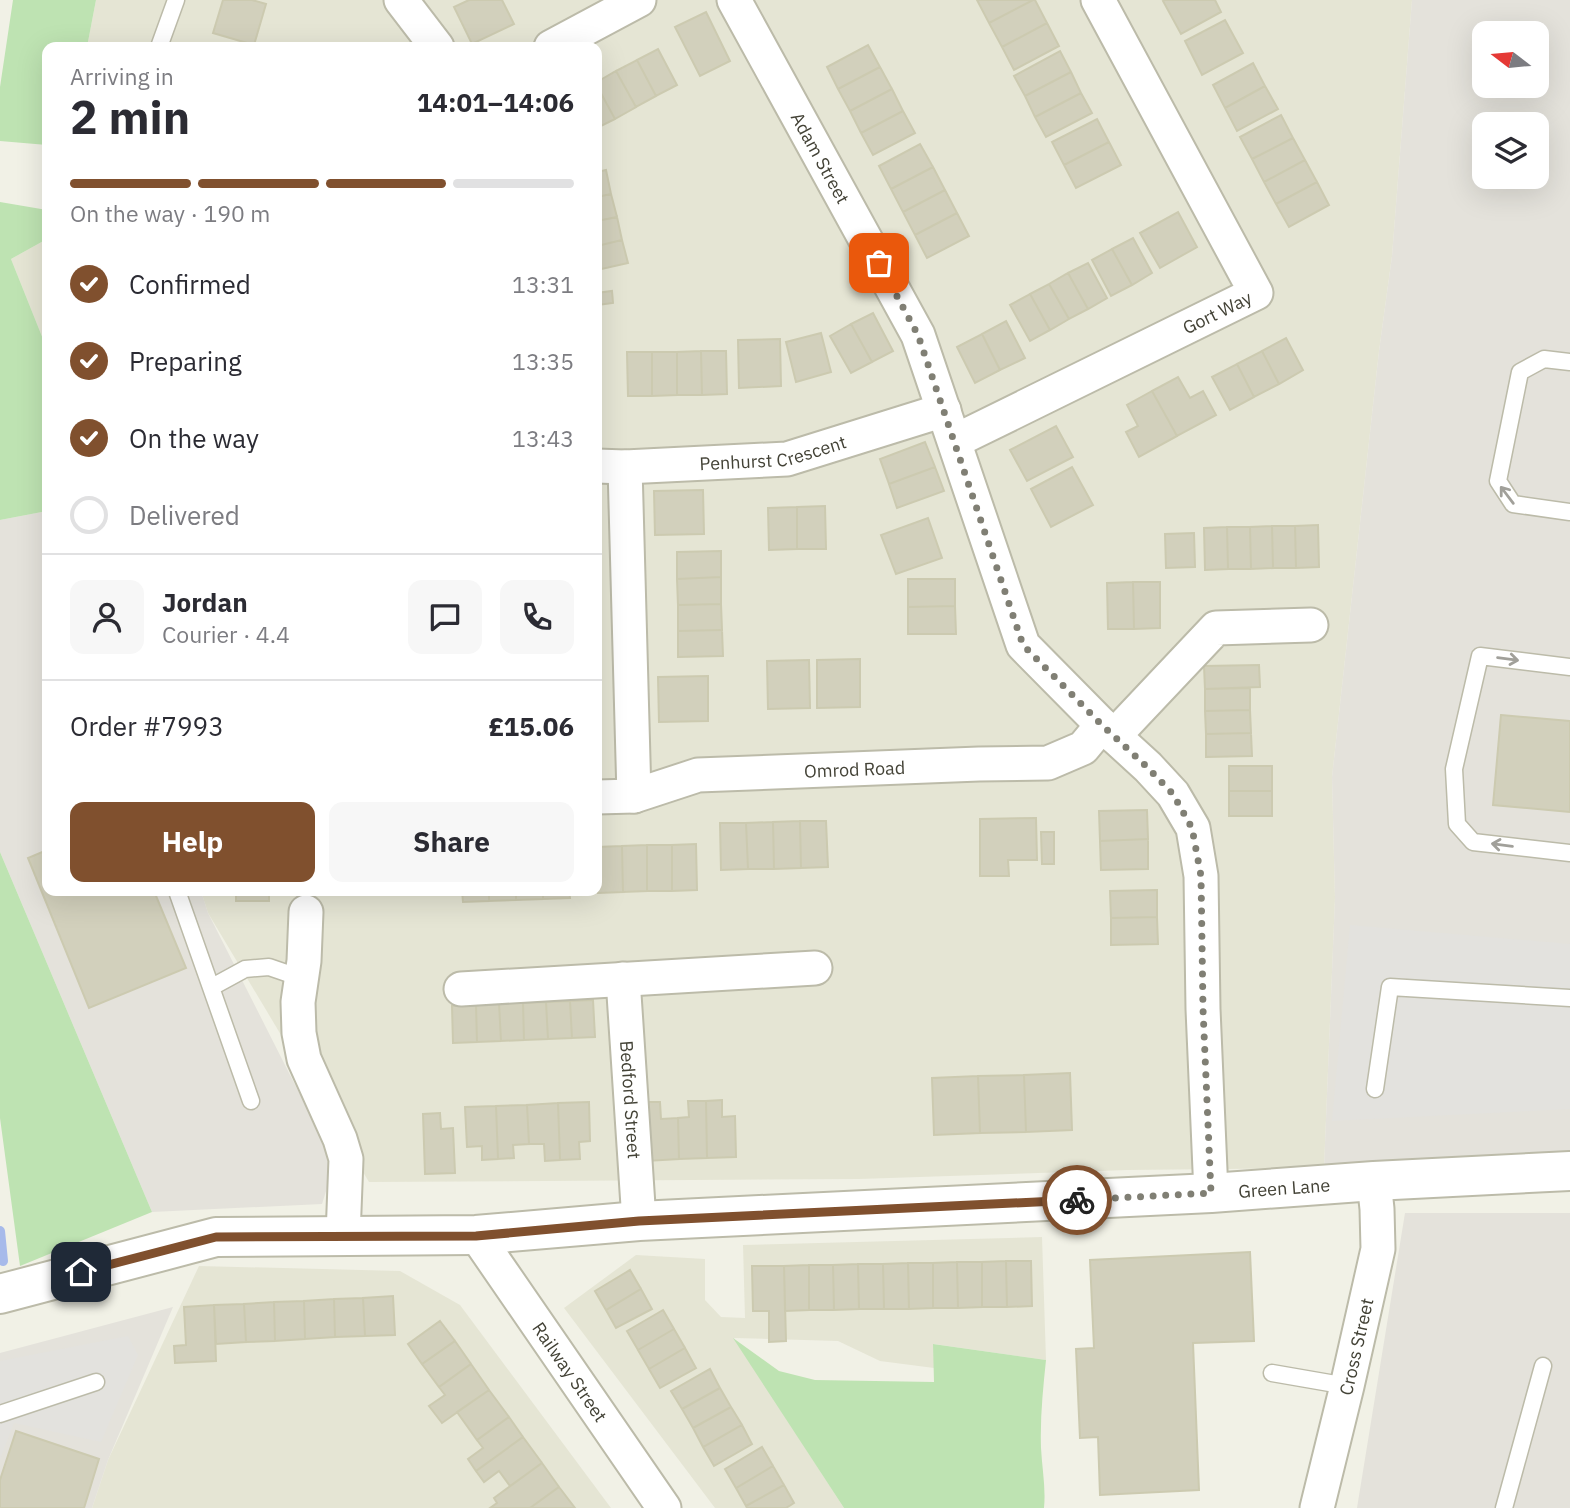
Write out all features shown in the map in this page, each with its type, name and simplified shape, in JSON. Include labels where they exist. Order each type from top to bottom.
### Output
[{"type":"street","points":[[401,0],[433,42]]},
{"type":"street","points":[[560,42],[639,0]]},
{"type":"street","name":"Adam Street","points":[[734,0],[918,335],[1023,645],[1173,794],[1192,828],[1201,876],[1203,1009],[1211,1193]]},
{"type":"street","name":"Gort Way","points":[[949,425],[1256,293],[1098,0]]},
{"type":"street","name":"Penhurst Crescent","points":[[611,466],[787,459],[949,425]]},
{"type":"street","points":[[611,466],[634,796]]},
{"type":"street","name":"Omrod Road","points":[[602,797],[634,796],[698,775],[1048,763],[1083,748],[1108,731],[1216,628],[1311,625]]},
{"type":"street","points":[[306,912],[299,1033],[304,1059],[340,1139],[346,1159],[343,1236]]},
{"type":"street","points":[[461,989],[816,968]]},
{"type":"street","name":"Bedford Street","points":[[623,979],[639,1221]]},
{"type":"street","name":"Green Lane","points":[[0,1294],[216,1237],[476,1236],[639,1221],[1211,1193],[1570,1171]]},
{"type":"street","name":"Cross Street","points":[[1317,1508],[1378,1249],[1374,1181]]},
{"type":"street","name":"Railway Street","points":[[476,1236],[664,1508]]},
{"type":"lane","points":[[161,42],[176,0]]},
{"type":"lane","points":[[1570,362],[1544,359],[1520,372],[1498,481],[1513,504],[1570,512]]},
{"type":"lane","points":[[1570,667],[1480,656],[1454,769],[1457,824],[1473,842],[1570,853]]},
{"type":"lane","points":[[179,896],[251,1101]]},
{"type":"lane","points":[[212,987],[245,968],[269,967],[301,978]]},
{"type":"lane","points":[[1376,1089],[1390,987],[1570,998]]},
{"type":"lane","points":[[1504,1508],[1543,1366]]},
{"type":"lane","points":[[1272,1373],[1347,1386]]},
{"type":"lane","points":[[0,1414],[96,1382]]},
{"type":"shaded area","points":[[96,0],[1412,0],[1392,256],[1332,777],[1335,898],[1324,1168],[1127,1170],[859,1179],[369,1182],[208,913],[203,896],[602,896],[602,42],[88,42]]},
{"type":"shaded area","points":[[1412,0],[1570,0],[1570,1153],[1324,1168],[1335,898],[1332,777],[1392,256]]},
{"type":"shaded area","points":[[42,242],[42,336],[11,259]]},
{"type":"shaded area","points":[[42,512],[42,896],[203,896],[208,913],[324,1142],[331,1175],[322,1204],[152,1212],[0,852],[0,520]]},
{"type":"shaded area","points":[[1350,925],[1570,944],[1570,1109],[1332,1121]]},
{"type":"shaded area","points":[[1405,1213],[1570,1213],[1570,1508],[1357,1508]]},
{"type":"shaded area","points":[[1042,1237],[1046,1360],[934,1344],[934,1368],[880,1361],[838,1341],[734,1338],[844,1508],[715,1508],[564,1308],[636,1255],[705,1259],[705,1300],[721,1317],[745,1318],[743,1245]]},
{"type":"shaded area","points":[[199,1266],[400,1271],[460,1305],[611,1508],[92,1508],[108,1460]]},
{"type":"shaded area","points":[[173,1307],[108,1460],[92,1508],[0,1508],[0,1353]]},
{"type":"shaded area","points":[[128,1336],[138,1355],[101,1442],[14,1423],[0,1459],[0,1361]]},
{"type":"green space","points":[[13,0],[96,0],[88,42],[42,42],[42,145],[0,141],[0,87]]},
{"type":"green space","points":[[0,202],[42,209],[42,242],[11,259],[42,336],[42,512],[0,520]]},
{"type":"green space","points":[[0,852],[152,1212],[20,1266],[0,1118]]},
{"type":"green space","points":[[733,1338],[779,1371],[815,1380],[934,1382],[933,1344],[1046,1360],[1041,1426],[1044,1508],[844,1508]]},
{"type":"building","points":[[223,0],[252,0],[266,4],[255,42],[244,42],[213,33]]},
{"type":"building","points":[[469,0],[502,0],[514,24],[471,42],[454,7]]},
{"type":"building","points":[[977,0],[1033,0],[989,23]]},
{"type":"building","points":[[1033,0],[1047,23],[1002,47],[989,23]]},
{"type":"building","points":[[1215,0],[1221,12],[1181,34],[1163,1]]},
{"type":"building","points":[[706,12],[730,61],[700,76],[675,27]]},
{"type":"building","points":[[1225,20],[1243,53],[1202,75],[1185,41]]},
{"type":"building","points":[[1047,23],[1059,46],[1014,70],[1002,47]]},
{"type":"building","points":[[868,45],[880,67],[838,89],[827,67]]},
{"type":"building","points":[[658,49],[677,85],[656,96],[637,60]]},
{"type":"building","points":[[1060,51],[1071,72],[1025,96],[1014,76]]},
{"type":"building","points":[[637,60],[656,96],[636,107],[616,71]]},
{"type":"building","points":[[1253,63],[1265,86],[1225,108],[1213,85]]},
{"type":"building","points":[[880,67],[892,89],[850,111],[838,89]]},
{"type":"building","points":[[616,71],[636,107],[615,119],[602,95],[602,79]]},
{"type":"building","points":[[1071,72],[1081,93],[1035,117],[1025,96]]},
{"type":"building","points":[[1265,86],[1278,109],[1237,131],[1225,108]]},
{"type":"building","points":[[892,89],[903,111],[861,133],[850,111]]},
{"type":"building","points":[[1081,93],[1092,113],[1046,137],[1035,117]]},
{"type":"building","points":[[602,95],[615,119],[602,126]]},
{"type":"building","points":[[903,111],[915,133],[873,155],[861,133]]},
{"type":"building","points":[[1281,115],[1293,138],[1252,159],[1240,137]]},
{"type":"building","points":[[1097,119],[1109,142],[1064,165],[1052,142]]},
{"type":"building","points":[[1293,138],[1305,160],[1264,182],[1252,159]]},
{"type":"building","points":[[1109,142],[1121,165],[1076,188],[1064,165]]},
{"type":"building","points":[[920,144],[933,167],[891,189],[879,166]]},
{"type":"building","points":[[1305,160],[1317,182],[1276,204],[1264,182]]},
{"type":"building","points":[[933,167],[945,190],[903,212],[891,189]]},
{"type":"building","points":[[606,170],[611,194],[602,196],[602,171]]},
{"type":"building","points":[[1317,182],[1329,205],[1289,227],[1276,204]]},
{"type":"building","points":[[945,190],[957,213],[915,235],[903,212]]},
{"type":"building","points":[[611,194],[617,217],[602,220],[602,196]]},
{"type":"building","points":[[1178,212],[1197,247],[1160,268],[1140,233]]},
{"type":"building","points":[[957,213],[969,236],[927,258],[915,235]]},
{"type":"building","points":[[617,217],[622,240],[602,245],[602,220]]},
{"type":"building","points":[[1133,238],[1152,273],[1132,285],[1112,249]]},
{"type":"building","points":[[622,240],[628,263],[602,269],[602,245]]},
{"type":"building","points":[[1112,249],[1132,285],[1111,296],[1092,260]]},
{"type":"building","points":[[1088,263],[1107,298],[1088,309],[1068,273]]},
{"type":"building","points":[[1068,273],[1088,309],[1069,319],[1049,284]]},
{"type":"building","points":[[1049,284],[1069,319],[1050,330],[1030,294]]},
{"type":"building","points":[[612,291],[613,303],[602,304],[602,292]]},
{"type":"building","points":[[1030,294],[1050,330],[1030,341],[1010,305]]},
{"type":"building","points":[[873,313],[893,351],[872,362],[851,324]]},
{"type":"building","points":[[1006,321],[1025,358],[1000,370],[982,334]]},
{"type":"building","points":[[851,324],[872,362],[851,373],[830,336]]},
{"type":"building","points":[[821,333],[831,372],[796,382],[786,342]]},
{"type":"building","points":[[982,334],[1000,370],[975,383],[957,347]]},
{"type":"building","points":[[1286,338],[1303,370],[1279,384],[1262,351]]},
{"type":"building","points":[[780,339],[781,386],[739,388],[738,340]]},
{"type":"building","points":[[701,351],[702,395],[677,395],[677,352]]},
{"type":"building","points":[[701,351],[726,351],[727,394],[702,395]]},
{"type":"building","points":[[1262,351],[1279,384],[1254,397],[1237,364]]},
{"type":"building","points":[[627,352],[652,352],[652,396],[628,396]]},
{"type":"building","points":[[652,352],[677,352],[677,395],[652,396]]},
{"type":"building","points":[[1237,364],[1254,397],[1230,410],[1212,377]]},
{"type":"building","points":[[1178,377],[1190,398],[1203,391],[1216,415],[1177,436],[1152,391]]},
{"type":"building","points":[[1152,391],[1177,436],[1139,457],[1126,432],[1138,426],[1127,405]]},
{"type":"building","points":[[1056,426],[1073,457],[1027,481],[1010,450]]},
{"type":"building","points":[[925,442],[935,467],[889,484],[880,459]]},
{"type":"building","points":[[935,467],[944,491],[897,508],[889,484]]},
{"type":"building","points":[[1072,467],[1093,505],[1051,527],[1031,489]]},
{"type":"building","points":[[703,490],[704,534],[655,535],[654,491]]},
{"type":"building","points":[[825,506],[826,549],[797,549],[797,507]]},
{"type":"building","points":[[797,507],[797,549],[769,550],[768,508]]},
{"type":"building","points":[[928,518],[942,558],[896,574],[881,535]]},
{"type":"building","points":[[1318,525],[1319,567],[1296,568],[1295,526]]},
{"type":"building","points":[[1272,526],[1273,568],[1251,569],[1250,527]]},
{"type":"building","points":[[1272,526],[1295,526],[1296,568],[1273,568]]},
{"type":"building","points":[[1227,527],[1228,569],[1205,570],[1204,528]]},
{"type":"building","points":[[1227,527],[1250,527],[1251,569],[1228,569]]},
{"type":"building","points":[[1194,533],[1195,567],[1166,568],[1165,534]]},
{"type":"building","points":[[721,551],[721,577],[677,579],[677,552]]},
{"type":"building","points":[[721,577],[721,604],[678,605],[677,579]]},
{"type":"building","points":[[908,579],[955,579],[955,606],[908,607]]},
{"type":"building","points":[[1133,582],[1134,629],[1108,629],[1107,583]]},
{"type":"building","points":[[1133,582],[1160,582],[1160,628],[1134,629]]},
{"type":"building","points":[[721,604],[722,630],[678,631],[678,605]]},
{"type":"building","points":[[955,606],[956,634],[908,634],[908,607]]},
{"type":"building","points":[[722,630],[723,656],[678,657],[678,631]]},
{"type":"building","points":[[860,659],[860,707],[817,708],[817,660]]},
{"type":"building","points":[[809,660],[810,708],[768,709],[767,661]]},
{"type":"building","points":[[1259,665],[1260,687],[1205,689],[1204,666]]},
{"type":"building","points":[[708,676],[708,721],[659,722],[658,677]]},
{"type":"building","points":[[1250,688],[1250,710],[1205,711],[1205,689]]},
{"type":"building","points":[[1250,710],[1251,733],[1206,734],[1205,711]]},
{"type":"building","points":[[1501,715],[1570,721],[1570,812],[1493,805]]},
{"type":"building","points":[[1251,733],[1252,756],[1206,757],[1206,734]]},
{"type":"building","points":[[1229,766],[1272,766],[1272,791],[1229,791]]},
{"type":"building","points":[[1229,791],[1272,791],[1272,816],[1229,816]]},
{"type":"building","points":[[1147,810],[1148,839],[1100,841],[1099,811]]},
{"type":"building","points":[[1036,818],[1037,860],[1008,860],[1009,876],[980,876],[980,819]]},
{"type":"building","points":[[800,821],[801,868],[774,869],[773,822]]},
{"type":"building","points":[[800,821],[826,821],[828,867],[801,868]]},
{"type":"building","points":[[773,822],[774,869],[748,869],[746,823]]},
{"type":"building","points":[[720,823],[746,823],[748,869],[721,870]]},
{"type":"building","points":[[1041,832],[1054,832],[1054,864],[1042,864]]},
{"type":"building","points":[[1148,839],[1148,869],[1101,870],[1100,841]]},
{"type":"building","points":[[696,844],[697,890],[672,891],[672,845]]},
{"type":"building","points":[[647,845],[647,891],[623,892],[622,846]]},
{"type":"building","points":[[647,845],[672,845],[672,891],[647,891]]},
{"type":"building","points":[[622,846],[623,892],[602,893],[602,847]]},
{"type":"building","points":[[42,852],[42,892],[28,858]]},
{"type":"building","points":[[1157,890],[1157,917],[1111,918],[1110,891]]},
{"type":"building","points":[[43,896],[156,896],[186,968],[89,1008]]},
{"type":"building","points":[[236,896],[269,896],[269,901],[236,901]]},
{"type":"building","points":[[462,896],[489,896],[489,901],[463,902]]},
{"type":"building","points":[[489,896],[516,896],[516,900],[489,901]]},
{"type":"building","points":[[516,896],[543,896],[543,899],[516,900]]},
{"type":"building","points":[[543,896],[570,898],[543,899]]},
{"type":"building","points":[[1157,917],[1158,944],[1111,945],[1111,918]]},
{"type":"building","points":[[593,1000],[595,1037],[572,1038],[570,1001]]},
{"type":"building","points":[[570,1001],[572,1038],[548,1039],[546,1002]]},
{"type":"building","points":[[546,1002],[548,1039],[524,1040],[523,1003]]},
{"type":"building","points":[[499,1003],[501,1041],[477,1042],[476,1005]]},
{"type":"building","points":[[499,1003],[523,1003],[524,1040],[501,1041]]},
{"type":"building","points":[[476,1005],[477,1042],[453,1043],[452,1006]]},
{"type":"building","points":[[1070,1073],[1072,1130],[1026,1132],[1024,1075]]},
{"type":"building","points":[[1024,1075],[1026,1132],[980,1133],[978,1076]]},
{"type":"building","points":[[978,1076],[980,1133],[934,1135],[932,1078]]},
{"type":"building","points":[[722,1100],[722,1117],[735,1116],[736,1157],[707,1158],[706,1101]]},
{"type":"building","points":[[688,1101],[706,1101],[707,1158],[679,1159],[678,1118],[689,1117]]},
{"type":"building","points":[[589,1102],[590,1141],[579,1142],[580,1159],[560,1160],[558,1103]]},
{"type":"building","points":[[644,1102],[660,1102],[661,1119],[678,1118],[679,1159],[646,1161]]},
{"type":"building","points":[[558,1103],[560,1160],[545,1161],[544,1144],[529,1144],[527,1105]]},
{"type":"building","points":[[527,1105],[529,1144],[513,1145],[514,1158],[498,1159],[496,1106]]},
{"type":"building","points":[[496,1106],[498,1159],[482,1160],[482,1146],[467,1147],[465,1107]]},
{"type":"building","points":[[440,1113],[441,1129],[453,1128],[455,1173],[425,1174],[423,1114]]},
{"type":"building","points":[[1250,1252],[1254,1341],[1193,1343],[1199,1490],[1100,1495],[1098,1437],[1080,1438],[1076,1349],[1094,1348],[1090,1260]]},
{"type":"building","points":[[1006,1261],[1031,1261],[1032,1306],[1007,1307]]},
{"type":"building","points":[[1006,1261],[1007,1307],[982,1307],[982,1262]]},
{"type":"building","points":[[957,1262],[982,1262],[982,1307],[958,1308]]},
{"type":"building","points":[[957,1262],[958,1308],[933,1308],[933,1263]]},
{"type":"building","points":[[908,1263],[933,1263],[933,1308],[909,1309]]},
{"type":"building","points":[[908,1263],[909,1309],[884,1309],[883,1264]]},
{"type":"building","points":[[858,1264],[883,1264],[884,1309],[859,1309]]},
{"type":"building","points":[[858,1264],[859,1309],[834,1310],[833,1265]]},
{"type":"building","points":[[809,1265],[833,1265],[834,1310],[809,1310]]},
{"type":"building","points":[[809,1265],[809,1310],[785,1311],[784,1266]]},
{"type":"building","points":[[752,1266],[784,1266],[786,1341],[769,1342],[769,1311],[753,1311]]},
{"type":"building","points":[[630,1270],[641,1289],[606,1310],[595,1291]]},
{"type":"building","points":[[641,1289],[652,1309],[616,1328],[606,1310]]},
{"type":"building","points":[[393,1296],[395,1335],[365,1336],[363,1298]]},
{"type":"building","points":[[363,1298],[365,1336],[335,1337],[334,1299]]},
{"type":"building","points":[[334,1299],[335,1337],[305,1339],[304,1301]]},
{"type":"building","points":[[304,1301],[305,1339],[275,1341],[274,1302]]},
{"type":"building","points":[[274,1302],[275,1341],[246,1342],[244,1304]]},
{"type":"building","points":[[244,1304],[246,1342],[216,1344],[214,1305]]},
{"type":"building","points":[[214,1305],[216,1361],[175,1363],[174,1346],[186,1345],[184,1307]]},
{"type":"building","points":[[663,1310],[674,1329],[638,1350],[627,1331]]},
{"type":"building","points":[[440,1321],[455,1341],[422,1364],[408,1344]]},
{"type":"building","points":[[674,1329],[685,1348],[649,1369],[638,1350]]},
{"type":"building","points":[[455,1341],[471,1364],[439,1387],[422,1364]]},
{"type":"building","points":[[685,1348],[696,1368],[660,1388],[649,1369]]},
{"type":"building","points":[[471,1364],[489,1390],[442,1423],[429,1406],[445,1395],[439,1387]]},
{"type":"building","points":[[710,1369],[720,1388],[682,1409],[671,1391]]},
{"type":"building","points":[[720,1388],[731,1407],[693,1428],[682,1409]]},
{"type":"building","points":[[489,1390],[509,1417],[477,1440],[457,1412]]},
{"type":"building","points":[[731,1407],[742,1425],[703,1447],[693,1428]]},
{"type":"building","points":[[509,1417],[523,1437],[476,1471],[468,1459],[483,1448],[477,1440]]},
{"type":"building","points":[[742,1425],[752,1444],[714,1466],[703,1447]]},
{"type":"building","points":[[16,1431],[99,1459],[84,1508],[0,1508],[0,1480]]},
{"type":"building","points":[[523,1437],[542,1463],[510,1486],[499,1471],[484,1482],[476,1471]]},
{"type":"building","points":[[762,1447],[773,1466],[736,1488],[725,1469]]},
{"type":"building","points":[[542,1463],[559,1487],[530,1508],[490,1508],[497,1503],[494,1498]]},
{"type":"building","points":[[773,1466],[784,1485],[746,1506],[736,1488]]},
{"type":"building","points":[[784,1485],[794,1503],[786,1508],[747,1508],[746,1506]]},
{"type":"building","points":[[559,1487],[575,1508],[530,1508]]},
{"type":"waterway","points":[[0,1231],[3,1261]]},
{"type":"way so far","points":[[879,263],[918,335],[1023,645],[1173,794],[1192,828],[1201,876],[1203,1009],[1211,1193],[1077,1200]]},
{"type":"route","points":[[81,1272],[216,1237],[476,1236],[639,1221],[1077,1200]]}]
